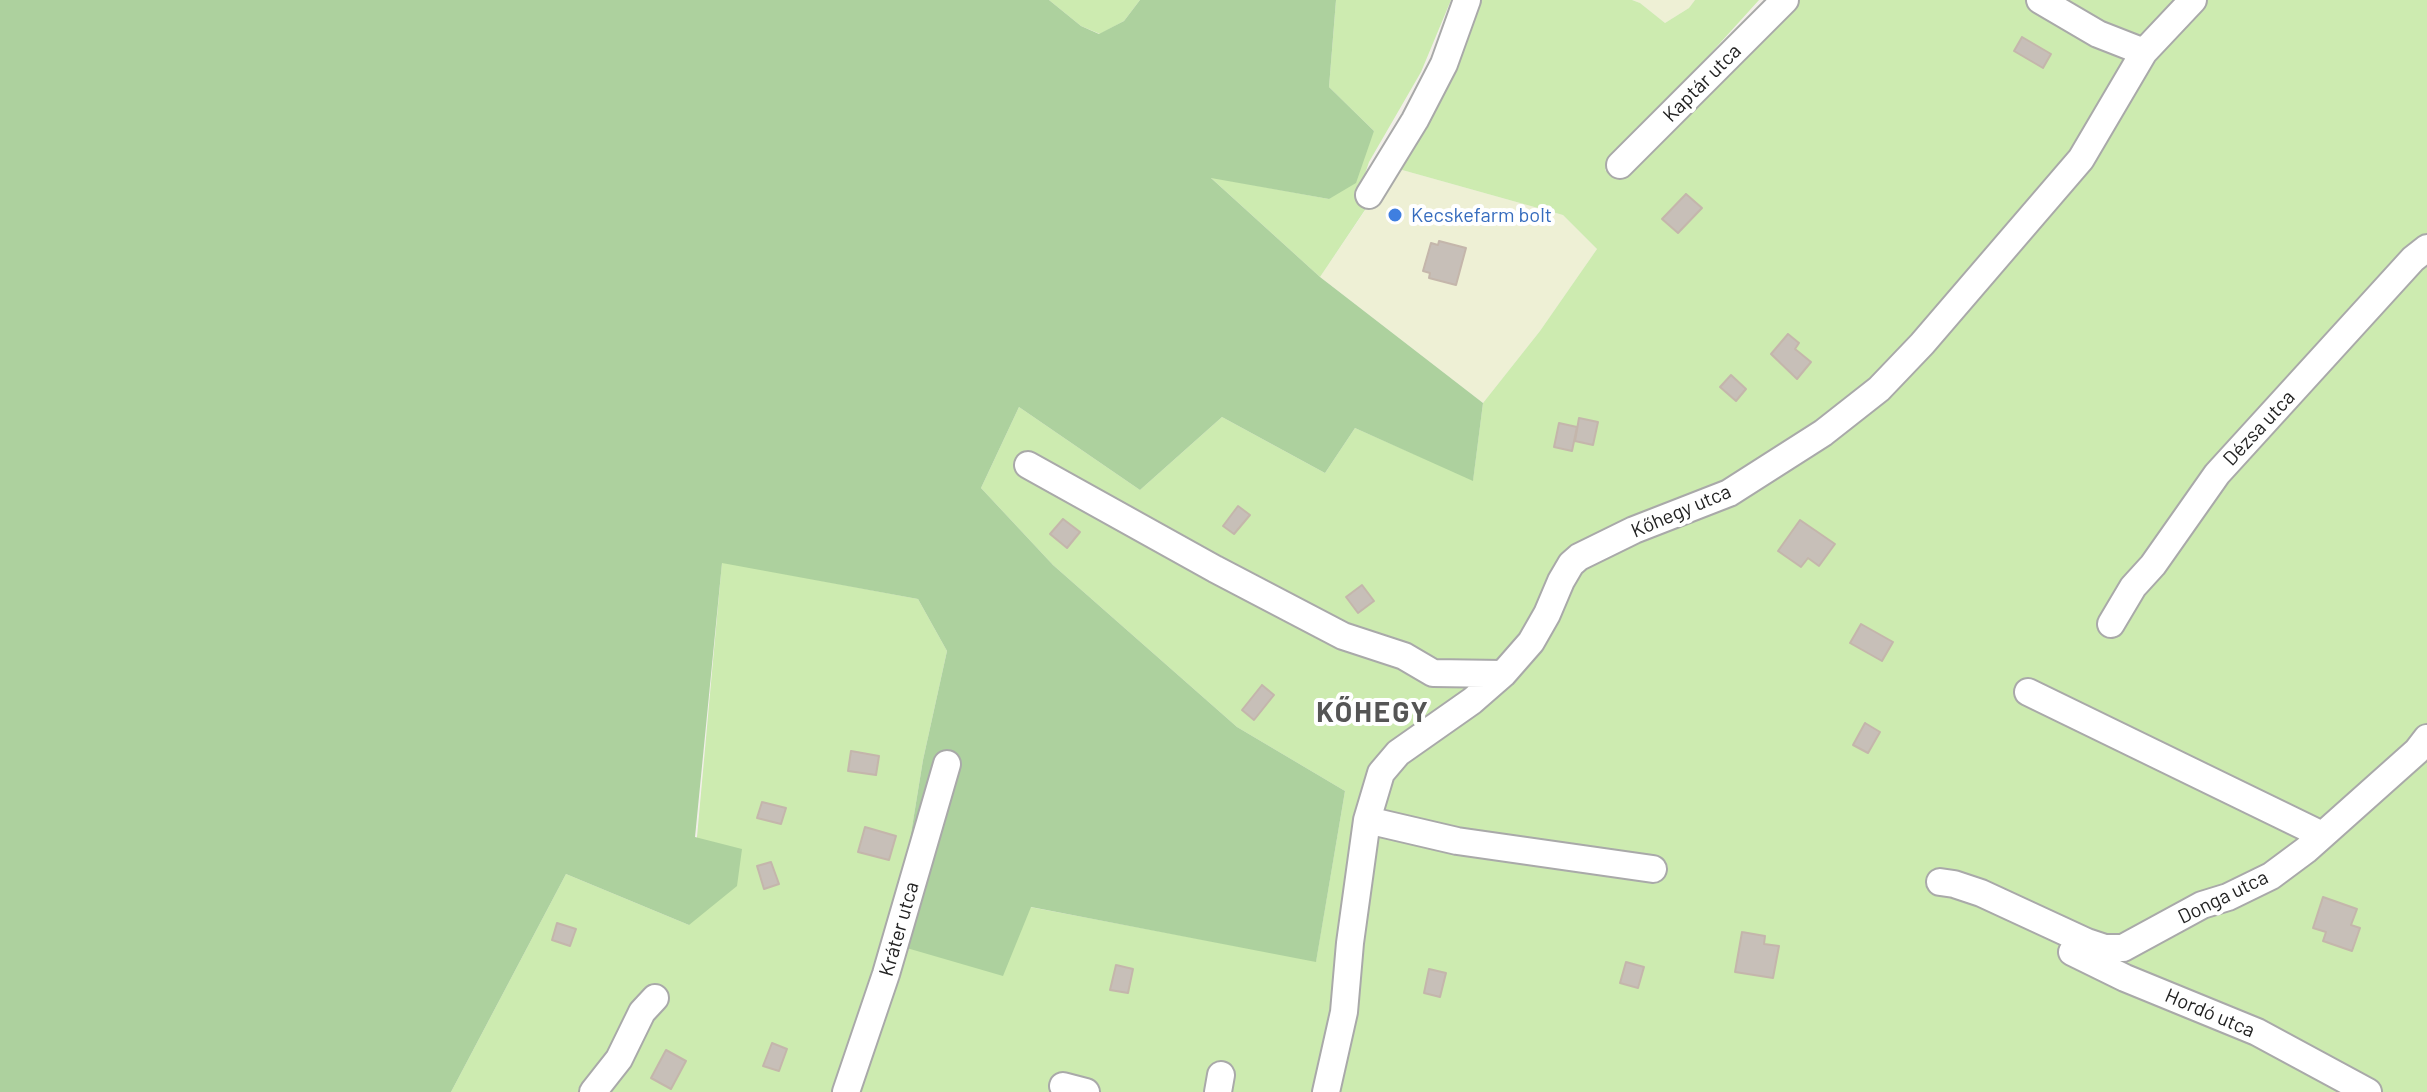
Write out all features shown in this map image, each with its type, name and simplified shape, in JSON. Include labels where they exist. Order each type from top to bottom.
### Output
[{"type":"street","points":[[1369,195],[1415,120],[1444,64],[1467,0]]},
{"type":"street","name":"Kaptár utca","points":[[1620,165],[1785,0]]},
{"type":"street","points":[[2040,0],[2098,34],[2144,52]]},
{"type":"street","name":"Kőhegy utca","points":[[1326,1092],[1344,1012],[1367,820],[1381,773],[1398,753],[1472,701],[1503,674],[1531,642],[1561,581],[1579,557],[1634,530],[1729,493],[1823,433],[1879,389],[1922,344],[2081,159],[2144,52],[2193,0]]},
{"type":"street","name":"Dézsa utca","points":[[2111,624],[2133,587],[2153,565],[2217,474],[2413,259],[2427,248]]},
{"type":"street","points":[[1028,465],[1343,636],[1404,656],[1433,673],[1503,674]]},
{"type":"street","points":[[2028,692],[2322,835]]},
{"type":"street","name":"Donga utca","points":[[1940,882],[1981,893],[2084,949],[2123,948],[2202,905],[2228,897],[2271,876],[2417,751],[2427,738]]},
{"type":"street","name":"Kráter utca","points":[[846,1092],[890,961],[947,764]]},
{"type":"street","points":[[1367,820],[1457,841],[1653,869]]},
{"type":"street","name":"Hordó utca","points":[[2048,942],[2084,949],[2125,978],[2257,1032],[2368,1092]]},
{"type":"street","points":[[593,1092],[619,1059],[642,1012],[655,998]]},
{"type":"green space","points":[[0,0],[1049,0],[1081,26],[1099,34],[1124,21],[1140,0],[1336,0],[1329,87],[1374,131],[1356,183],[1329,199],[1211,178],[1320,277],[1483,403],[1473,481],[1355,428],[1325,473],[1222,417],[1140,490],[1019,407],[981,488],[1053,565],[1237,727],[1345,791],[1316,962],[1031,907],[1003,976],[893,944],[923,760],[947,651],[918,599],[722,563],[695,837],[742,849],[737,886],[689,925],[566,874],[451,1092],[0,1092]]},
{"type":"green space","points":[[1049,0],[1140,0],[1124,21],[1100,34],[1081,26]]},
{"type":"green space","points":[[1336,0],[1451,0],[1421,72],[1369,162],[1361,186],[1375,195],[1320,277],[1210,177],[1329,199],[1374,131],[1329,87]]},
{"type":"green space","points":[[1461,0],[1632,0],[1665,23],[1689,8],[1695,0],[1759,0],[1605,170],[1612,174],[1775,0],[2427,0],[2427,1092],[451,1092],[566,874],[689,925],[722,562],[918,599],[947,651],[923,760],[893,944],[1030,907],[1316,961],[1345,791],[1237,727],[1053,565],[981,488],[1019,407],[1140,490],[1222,417],[1325,473],[1355,428],[1473,480],[1483,403],[1540,331],[1597,249],[1563,215],[1388,166]]},
{"type":"green space","points":[[1632,0],[1695,0],[1689,8],[1665,23]]},
{"type":"green space","points":[[1388,166],[1563,215],[1597,249],[1540,331],[1483,403],[1320,277],[1375,196]]},
{"type":"building","points":[[2022,37],[2051,54],[2043,68],[2014,51]]},
{"type":"building","points":[[1686,194],[1702,208],[1678,233],[1662,219]]},
{"type":"building","points":[[1439,241],[1466,248],[1456,285],[1429,278],[1430,273],[1423,271],[1431,243],[1438,245]]},
{"type":"building","points":[[1788,334],[1799,343],[1795,349],[1811,362],[1797,379],[1771,354]]},
{"type":"building","points":[[1731,375],[1746,389],[1736,401],[1720,387]]},
{"type":"building","points":[[1579,418],[1598,422],[1593,445],[1575,441]]},
{"type":"building","points":[[1559,423],[1577,427],[1572,451],[1554,447]]},
{"type":"building","points":[[1238,506],[1250,515],[1234,534],[1223,526]]},
{"type":"building","points":[[1063,519],[1080,532],[1067,548],[1050,534]]},
{"type":"building","points":[[1800,520],[1835,544],[1819,566],[1808,558],[1801,567],[1778,551]]},
{"type":"building","points":[[1362,585],[1374,601],[1358,613],[1346,597]]},
{"type":"building","points":[[1861,624],[1893,642],[1882,661],[1850,643]]},
{"type":"building","points":[[1262,685],[1274,695],[1254,720],[1242,710]]},
{"type":"building","points":[[1865,723],[1880,732],[1868,753],[1853,745]]},
{"type":"building","points":[[851,751],[879,756],[876,775],[848,771]]},
{"type":"building","points":[[762,802],[786,808],[781,824],[757,818]]},
{"type":"building","points":[[865,827],[896,836],[889,860],[858,852]]},
{"type":"building","points":[[771,862],[779,884],[764,889],[757,866]]},
{"type":"building","points":[[2323,897],[2357,909],[2351,925],[2360,928],[2352,951],[2323,941],[2326,932],[2313,928]]},
{"type":"building","points":[[557,923],[576,929],[570,946],[552,940]]},
{"type":"building","points":[[1742,932],[1765,936],[1764,944],[1779,946],[1773,978],[1735,972]]},
{"type":"building","points":[[1626,962],[1644,967],[1638,988],[1620,983]]},
{"type":"building","points":[[1116,965],[1133,969],[1128,993],[1110,990]]},
{"type":"building","points":[[1429,969],[1446,973],[1440,997],[1424,993]]},
{"type":"building","points":[[772,1043],[787,1049],[779,1071],[763,1066]]},
{"type":"building","points":[[666,1050],[686,1061],[671,1089],[651,1078]]},
{"type":"place","name":"Kecskefarm bolt","points":[[1395,215]]},
{"type":"district","name":"KŐHEGY","points":[[1373,713]]}]
